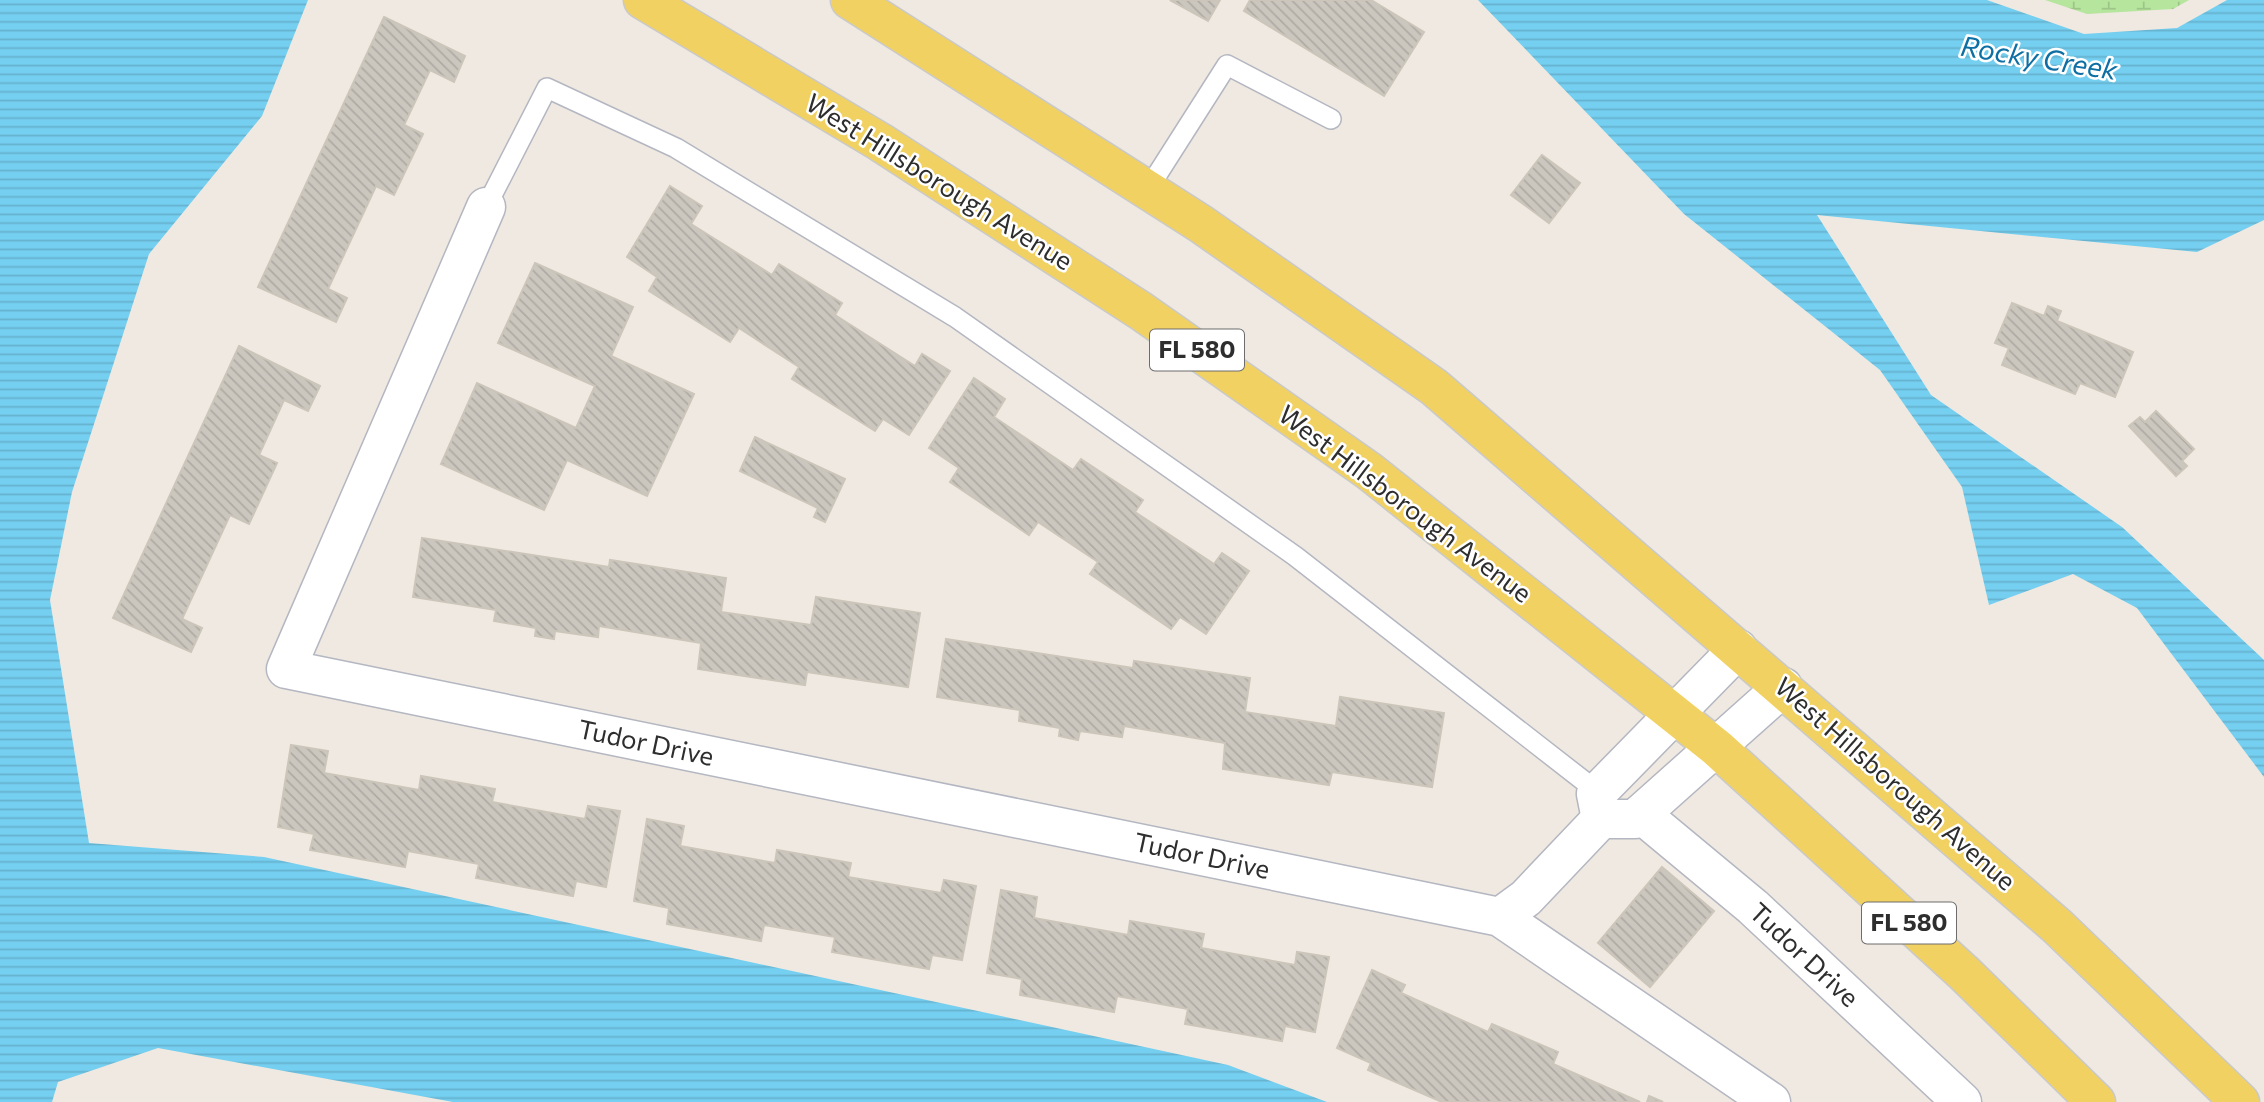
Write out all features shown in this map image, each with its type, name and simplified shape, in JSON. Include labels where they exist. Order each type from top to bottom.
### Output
[{"type":"main road","name":"West Hillsborough Avenue","points":[[643,0],[880,142],[1142,311],[1369,471],[1717,748],[1964,973],[2096,1102]]},
{"type":"main road","name":"West Hillsborough Avenue","points":[[850,0],[1148,190],[1434,387],[2057,926],[2240,1102]]},
{"type":"street","name":"Tudor Drive","points":[[486,207],[286,669],[1500,917],[1771,1102]]},
{"type":"street","points":[[1500,917],[1526,898],[1674,713],[1738,649]]},
{"type":"street","points":[[1600,806],[1635,819],[1783,687]]},
{"type":"street","name":"Tudor Drive","points":[[1641,814],[1753,907],[1962,1102]]},
{"type":"lane","points":[[1148,190],[1227,65],[1331,119]]},
{"type":"lane","points":[[486,207],[547,88],[676,148],[955,317],[1296,556],[1600,806]]},
{"type":"green space","points":[[2045,0],[2189,0],[2173,9],[2087,14]]},
{"type":"water","points":[[0,0],[308,0],[262,116],[149,254],[72,492],[50,600],[89,843],[264,857],[1228,1065],[1327,1102],[453,1102],[158,1048],[58,1082],[52,1102],[0,1102]]},
{"type":"water","name":"Rocky Creek","points":[[1478,0],[1987,0],[2084,34],[2177,28],[2227,0],[2264,0],[2264,220],[2197,252],[1817,215],[1931,395],[2122,527],[2264,660],[2264,777],[2137,608],[2073,574],[1989,605],[1962,487],[1880,370],[1684,214]]},
{"type":"building","points":[[1170,0],[1220,0],[1208,21]]},
{"type":"building","points":[[1250,0],[1371,0],[1424,32],[1384,96],[1244,11]]},
{"type":"building","points":[[384,17],[465,56],[454,82],[430,70],[404,125],[423,134],[394,195],[376,186],[328,289],[347,298],[336,322],[258,287]]},
{"type":"building","points":[[1542,155],[1580,183],[1549,223],[1511,195]]},
{"type":"building","points":[[670,186],[702,206],[691,224],[772,275],[779,264],[842,303],[835,315],[915,366],[922,354],[950,371],[909,435],[883,419],[875,431],[792,379],[799,367],[739,328],[730,342],[649,291],[657,277],[627,257]]},
{"type":"building","points":[[535,263],[633,307],[611,356],[694,394],[647,496],[567,460],[544,510],[441,464],[477,383],[576,428],[595,386],[498,343]]},
{"type":"building","points":[[2012,303],[2044,316],[2048,306],[2061,311],[2057,321],[2133,352],[2115,397],[2080,383],[2075,394],[2002,365],[2009,348],[1995,343]]},
{"type":"building","points":[[239,346],[320,386],[308,411],[284,400],[259,455],[277,463],[249,524],[230,515],[182,619],[202,628],[191,652],[113,618]]},
{"type":"building","points":[[974,378],[1005,399],[994,417],[1073,470],[1081,459],[1143,500],[1135,512],[1214,564],[1222,553],[1249,571],[1206,634],[1180,617],[1171,629],[1090,574],[1098,562],[1038,522],[1029,535],[950,482],[959,468],[929,448]]},
{"type":"building","points":[[2156,411],[2194,449],[2182,461],[2187,466],[2176,476],[2129,426],[2140,417],[2145,422]]},
{"type":"building","points":[[755,437],[845,479],[825,522],[814,517],[818,508],[740,471]]},
{"type":"building","points":[[422,538],[609,567],[610,560],[726,578],[721,612],[811,625],[816,597],[920,613],[908,687],[807,672],[805,685],[698,669],[701,643],[599,626],[598,637],[555,631],[554,639],[535,636],[536,628],[494,621],[496,610],[413,597]]},
{"type":"building","points":[[946,639],[1133,668],[1134,661],[1250,678],[1245,712],[1336,726],[1340,697],[1444,713],[1432,787],[1332,772],[1329,785],[1223,769],[1225,743],[1124,726],[1122,737],[1080,731],[1078,740],[1059,736],[1060,728],[1019,721],[1020,710],[937,697]]},
{"type":"building","points":[[291,745],[328,751],[324,773],[419,790],[421,776],[495,789],[492,802],[585,819],[588,806],[620,811],[606,887],[576,881],[573,896],[476,878],[479,864],[408,851],[405,867],[310,850],[314,834],[278,827]]},
{"type":"building","points":[[647,819],[684,826],[680,846],[775,863],[777,850],[851,863],[848,877],[941,893],[944,880],[976,886],[962,960],[932,955],[929,969],[832,952],[835,937],[764,925],[761,941],[667,924],[669,908],[634,901]]},
{"type":"building","points":[[1662,867],[1714,911],[1650,987],[1598,943]]},
{"type":"building","points":[[1001,890],[1037,897],[1034,918],[1128,935],[1130,921],[1204,934],[1201,948],[1295,965],[1297,952],[1329,957],[1315,1032],[1285,1026],[1282,1041],[1185,1024],[1188,1009],[1117,996],[1114,1012],[1020,995],[1022,979],[987,973]]},
{"type":"building","points":[[1372,970],[1405,985],[1401,993],[1488,1032],[1492,1024],[1558,1052],[1553,1064],[1640,1102],[1442,1102],[1368,1070],[1371,1063],[1337,1048]]},
{"type":"building","points":[[1649,1096],[1663,1102],[1647,1102]]}]
